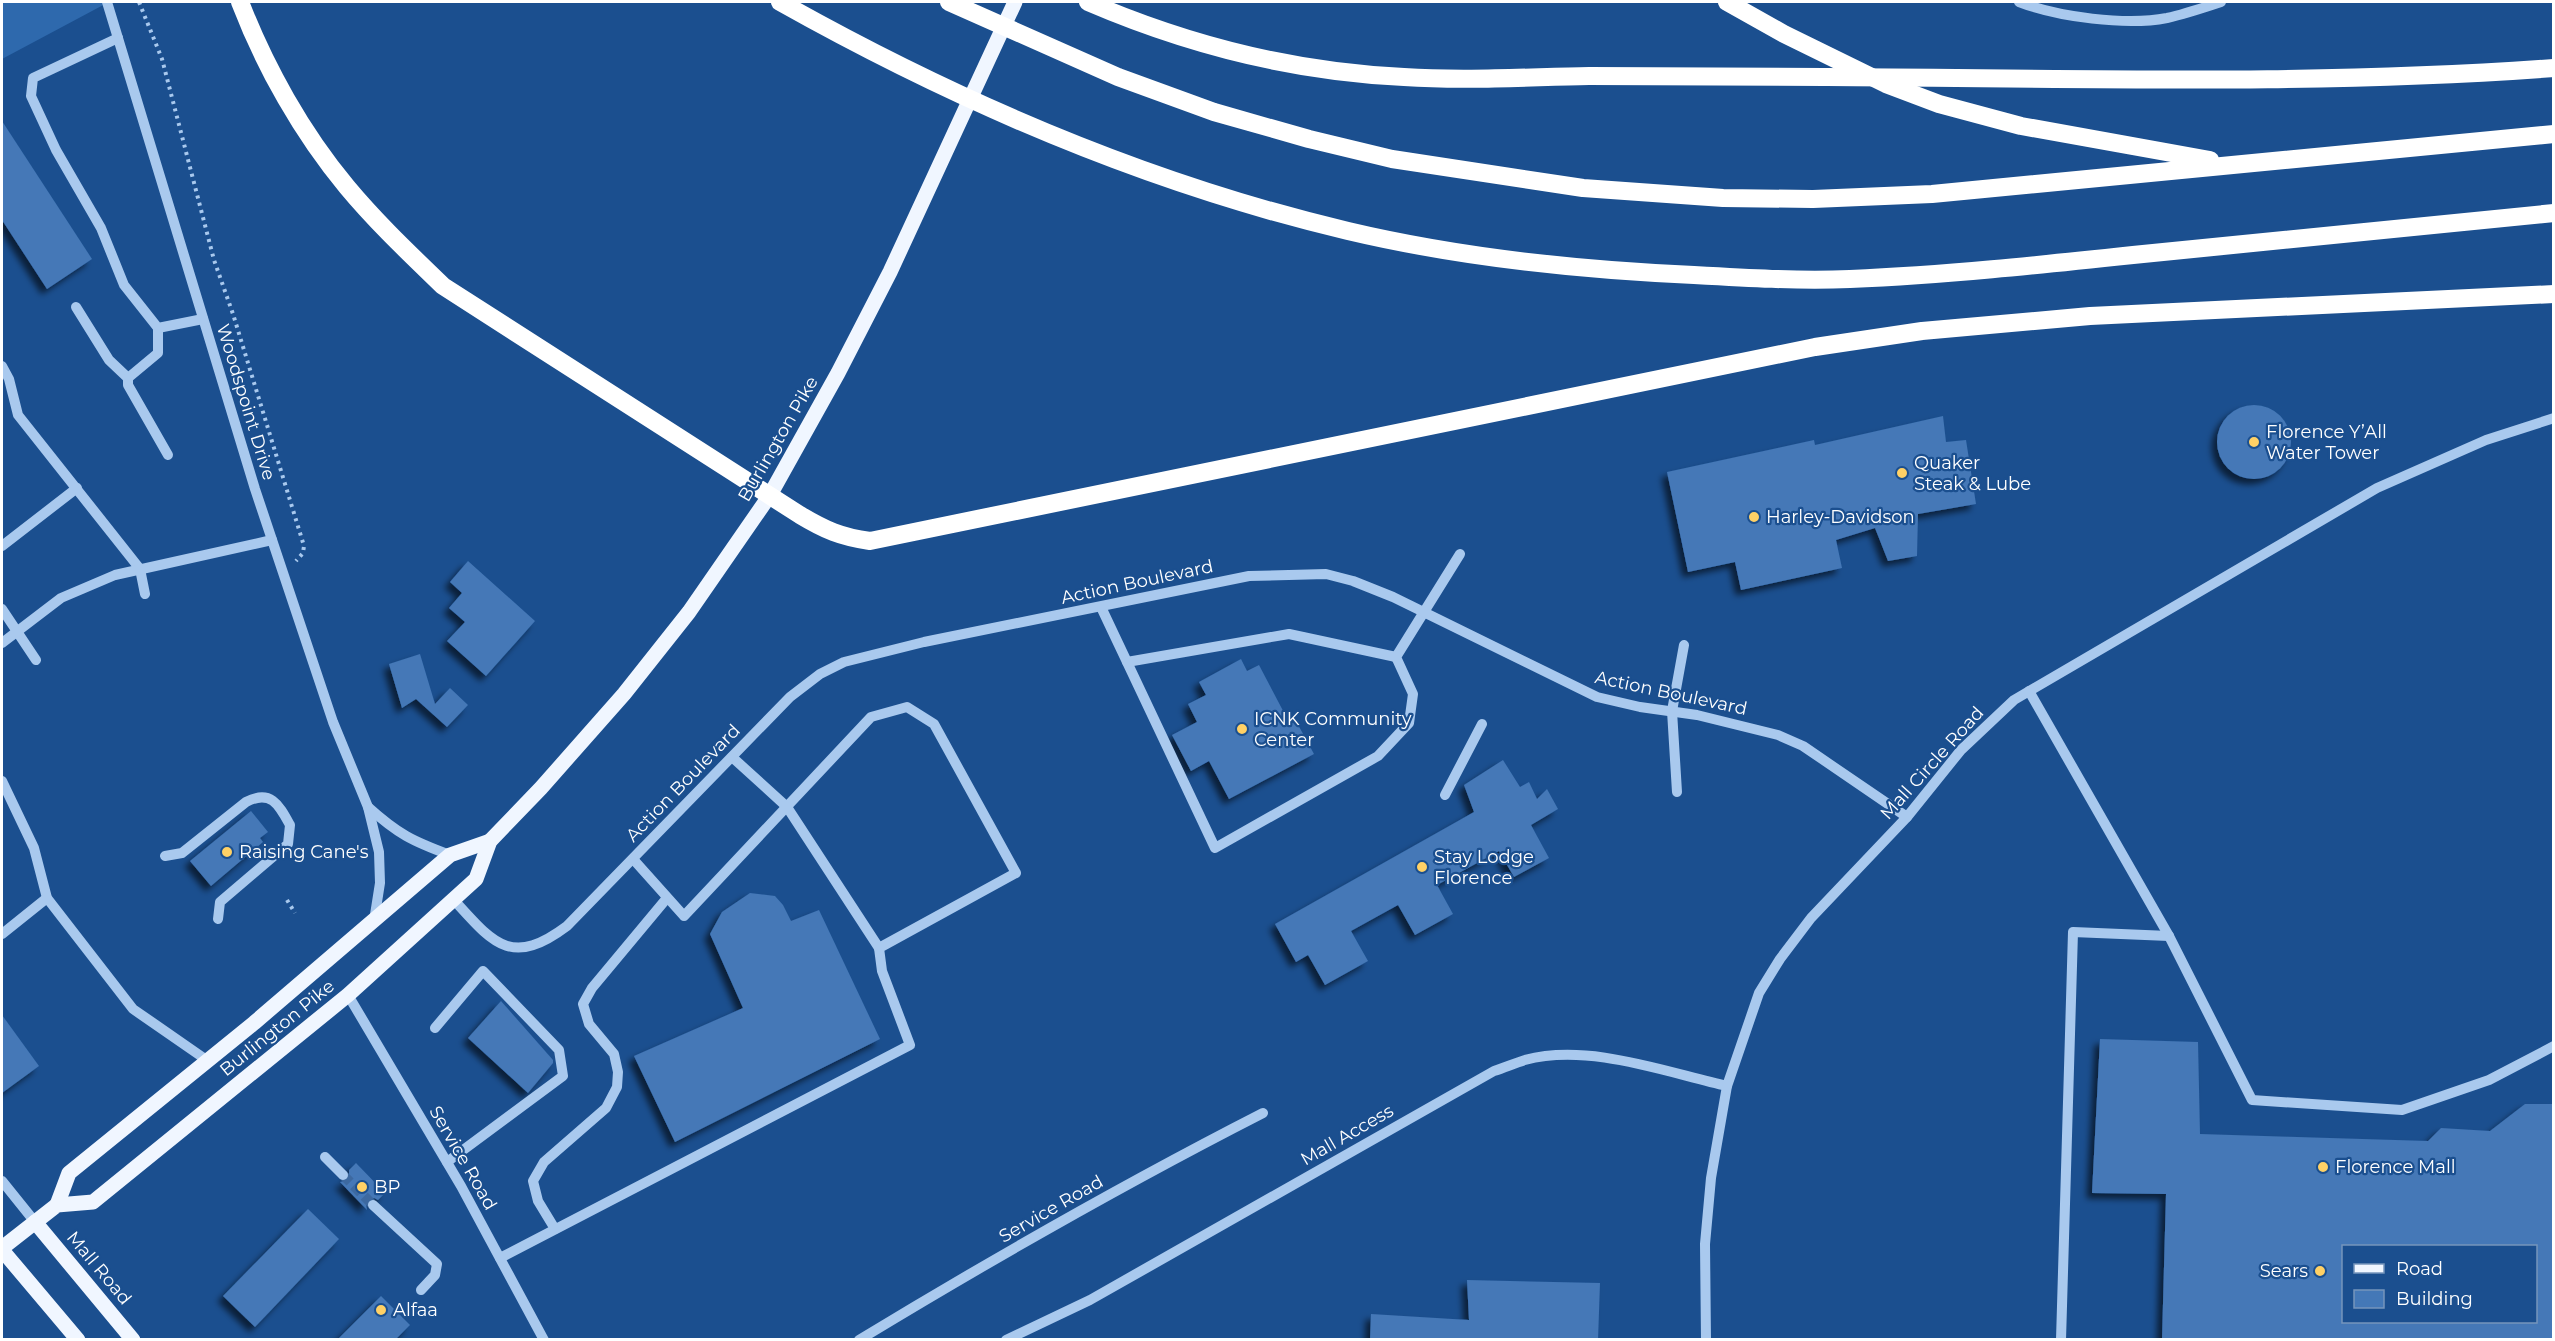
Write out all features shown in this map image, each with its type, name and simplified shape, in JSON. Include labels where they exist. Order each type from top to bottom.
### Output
[{"type":"highway","points":[[240,2],[278,84],[316,144],[354,195],[393,239],[435,278],[461,300],[822,529],[844,537],[870,540],[1815,347],[1922,331],[2091,316],[2553,294]]},
{"type":"highway","points":[[780,2],[896,64],[1027,125],[1170,180],[1348,231],[1437,248],[1614,272],[1769,279],[1859,278],[2004,268],[2553,213]]},
{"type":"highway","points":[[950,2],[1118,77],[1214,112],[1309,139],[1392,159],[1583,188],[1723,198],[1813,199],[1932,194],[2553,134]]},
{"type":"highway","points":[[1088,2],[1193,42],[1330,69],[1404,77],[1690,76],[2295,80],[2486,73],[2553,68]]},
{"type":"highway","points":[[1727,2],[1785,34],[1886,84],[1939,104],[2021,126],[2229,164]]},
{"type":"main road","name":"Burlington Pike","points":[[489,841],[450,855],[208,1061],[69,1173],[57,1205],[93,1202],[348,995],[454,900],[476,879],[489,841],[541,788],[637,678],[722,566],[770,495],[853,343],[934,179],[1015,2]]},
{"type":"main road","points":[[57,1205],[2,1249],[78,1340]]},
{"type":"main road","name":"Mall Road","points":[[35,1222],[133,1340]]},
{"type":"street","name":"Woodspoint Drive","points":[[107,2],[272,540],[333,722],[368,807],[379,852],[380,883],[373,922]]},
{"type":"street","points":[[2019,2],[2091,18],[2129,20],[2165,18],[2221,2]]},
{"type":"street","points":[[118,38],[33,78],[31,96],[56,150],[100,228],[124,285],[158,328],[158,353],[128,378]]},
{"type":"street","points":[[76,307],[109,360],[128,378],[128,386],[168,455]]},
{"type":"street","points":[[158,328],[203,318]]},
{"type":"street","points":[[2,366],[9,379],[18,415],[140,569],[145,594]]},
{"type":"street","name":"Mall Circle Road","points":[[1706,1340],[1705,1244],[1711,1178],[1727,1086],[1759,993],[1780,958],[1811,918],[1907,817],[1961,750],[2014,700],[2377,488],[2486,440],[2553,418]]},
{"type":"street","points":[[2,546],[77,488]]},
{"type":"street","points":[[2,643],[61,598],[115,575],[272,540]]},
{"type":"street","points":[[1396,657],[1460,554]]},
{"type":"street","name":"Action Boulevard","points":[[454,900],[489,937],[504,947],[520,948],[550,939],[567,926],[790,697],[820,674],[844,662],[924,642],[1249,576],[1306,573],[1326,574],[1353,581],[1423,612],[1597,697],[1751,727],[1803,746],[1907,817]]},
{"type":"street","points":[[1101,607],[1215,848],[1378,756],[1409,723],[1413,694],[1396,657]]},
{"type":"street","points":[[2,609],[36,660]]},
{"type":"street","points":[[1127,662],[1289,634],[1396,657]]},
{"type":"street","points":[[1677,792],[1672,711],[1684,645]]},
{"type":"street","points":[[2029,691],[2169,936],[2252,1100],[2402,1110],[2489,1080],[2553,1046]]},
{"type":"street","points":[[633,859],[684,916],[871,717],[907,707],[934,724],[1016,873],[879,948]]},
{"type":"street","points":[[1445,795],[1482,724]]},
{"type":"street","points":[[500,1258],[910,1045],[882,971],[879,948],[787,807],[732,757]]},
{"type":"street","points":[[2,782],[34,849],[46,898],[133,1010],[208,1061]]},
{"type":"street","points":[[165,856],[182,853],[246,801],[256,797],[267,797],[278,804],[290,825],[288,844],[220,902],[218,919]]},
{"type":"street","name":"Woodspoint Drive","points":[[368,807],[392,828],[414,842],[450,855]]},
{"type":"street","points":[[2,934],[46,898]]},
{"type":"street","points":[[555,1228],[538,1201],[533,1181],[544,1162],[606,1108],[617,1087],[618,1072],[614,1054],[589,1024],[583,1004],[592,988],[667,898]]},
{"type":"street","points":[[2061,1340],[2073,932],[2169,936]]},
{"type":"street","points":[[435,1028],[483,971],[559,1050],[563,1076],[447,1162]]},
{"type":"street","name":"Service Road","points":[[348,995],[447,1162],[544,1340]]},
{"type":"street","name":"Mall Access","points":[[1006,1340],[1090,1300],[1455,1091],[1494,1071],[1527,1060],[1566,1055],[1602,1057],[1727,1086]]},
{"type":"street","name":"Service Road","points":[[859,1340],[942,1289],[1155,1168],[1263,1113]]},
{"type":"street","points":[[325,1157],[343,1175]]},
{"type":"street","points":[[2,1181],[35,1222]]},
{"type":"street","points":[[373,1205],[437,1264],[435,1275],[421,1290]]},
{"type":"path","points":[[140,2],[162,59],[214,260],[237,325],[304,546],[303,553],[296,561]]},
{"type":"path","points":[[287,900],[296,913]]},
{"type":"shaded area","points":[[2,2],[107,2],[107,3],[2,59]]},
{"type":"building","points":[[2,121],[92,259],[47,289],[2,220]]},
{"type":"building","name":"Florence Y’All Water Tower","points":[[2254,405],[2268,408],[2280,416],[2288,428],[2291,442],[2288,456],[2280,468],[2268,476],[2254,479],[2240,476],[2228,468],[2220,456],[2217,442],[2220,428],[2228,416],[2240,408]]},
{"type":"building","points":[[1943,416],[1946,442],[1966,440],[1976,504],[1918,514],[1917,556],[1888,561],[1875,528],[1836,540],[1842,568],[1741,590],[1735,562],[1688,572],[1667,472],[1814,440],[1815,445]]},
{"type":"building","points":[[468,561],[535,621],[486,676],[447,641],[465,622],[449,608],[462,593],[450,582]]},
{"type":"building","points":[[420,654],[435,704],[450,688],[468,705],[447,727],[416,699],[402,708],[389,664]]},
{"type":"building","name":"ICNK Community Center","points":[[1241,659],[1247,671],[1259,665],[1290,724],[1296,721],[1314,754],[1229,799],[1209,761],[1191,771],[1172,735],[1197,722],[1188,704],[1206,695],[1199,682]]},
{"type":"building","name":"Stay Lodge Florence","points":[[1503,760],[1520,787],[1529,782],[1537,799],[1547,789],[1558,809],[1531,825],[1549,858],[1514,877],[1499,851],[1437,885],[1453,914],[1415,935],[1398,905],[1351,931],[1368,961],[1325,985],[1308,955],[1296,962],[1275,924],[1474,812],[1464,785]]},
{"type":"building","name":"Raising Cane's","points":[[251,811],[268,832],[260,838],[263,842],[211,886],[190,861]]},
{"type":"building","points":[[750,893],[775,896],[783,905],[791,921],[819,910],[880,1039],[675,1142],[634,1056],[743,1008],[710,934],[722,912]]},
{"type":"building","points":[[501,1001],[553,1060],[553,1063],[528,1093],[468,1038]]},
{"type":"building","points":[[2,1015],[39,1066],[2,1093]]},
{"type":"building","name":"Florence Mall","points":[[2100,1039],[2198,1042],[2200,1134],[2428,1141],[2441,1128],[2490,1131],[2525,1104],[2553,1104],[2553,1340],[2162,1340],[2166,1194],[2092,1193]]},
{"type":"building","name":"BP","points":[[356,1163],[385,1193],[378,1200],[374,1198],[368,1200],[367,1210],[340,1182],[349,1180],[349,1170]]},
{"type":"building","points":[[308,1209],[339,1239],[255,1327],[223,1296]]},
{"type":"building","points":[[1467,1280],[1600,1283],[1598,1340],[1370,1340],[1371,1314],[1469,1320]]},
{"type":"building","name":"Alfaa","points":[[381,1296],[410,1325],[395,1340],[337,1340]]},
{"type":"tunnel","points":[[343,1175],[373,1205]]},
{"type":"place","name":"Florence Y’All Water Tower","points":[[2254,442]]},
{"type":"place","name":"Quaker Steak & Lube","points":[[1902,473]]},
{"type":"place","name":"Harley-Davidson","points":[[1754,517]]},
{"type":"place","name":"ICNK Community Center","points":[[1242,729]]},
{"type":"place","name":"Raising Cane's","points":[[227,852]]},
{"type":"place","name":"Stay Lodge Florence","points":[[1422,867]]},
{"type":"place","name":"Florence Mall","points":[[2323,1167]]},
{"type":"place","name":"BP","points":[[362,1187]]},
{"type":"place","name":"Sears","points":[[2320,1271]]},
{"type":"place","name":"Alfaa","points":[[381,1310]]}]
